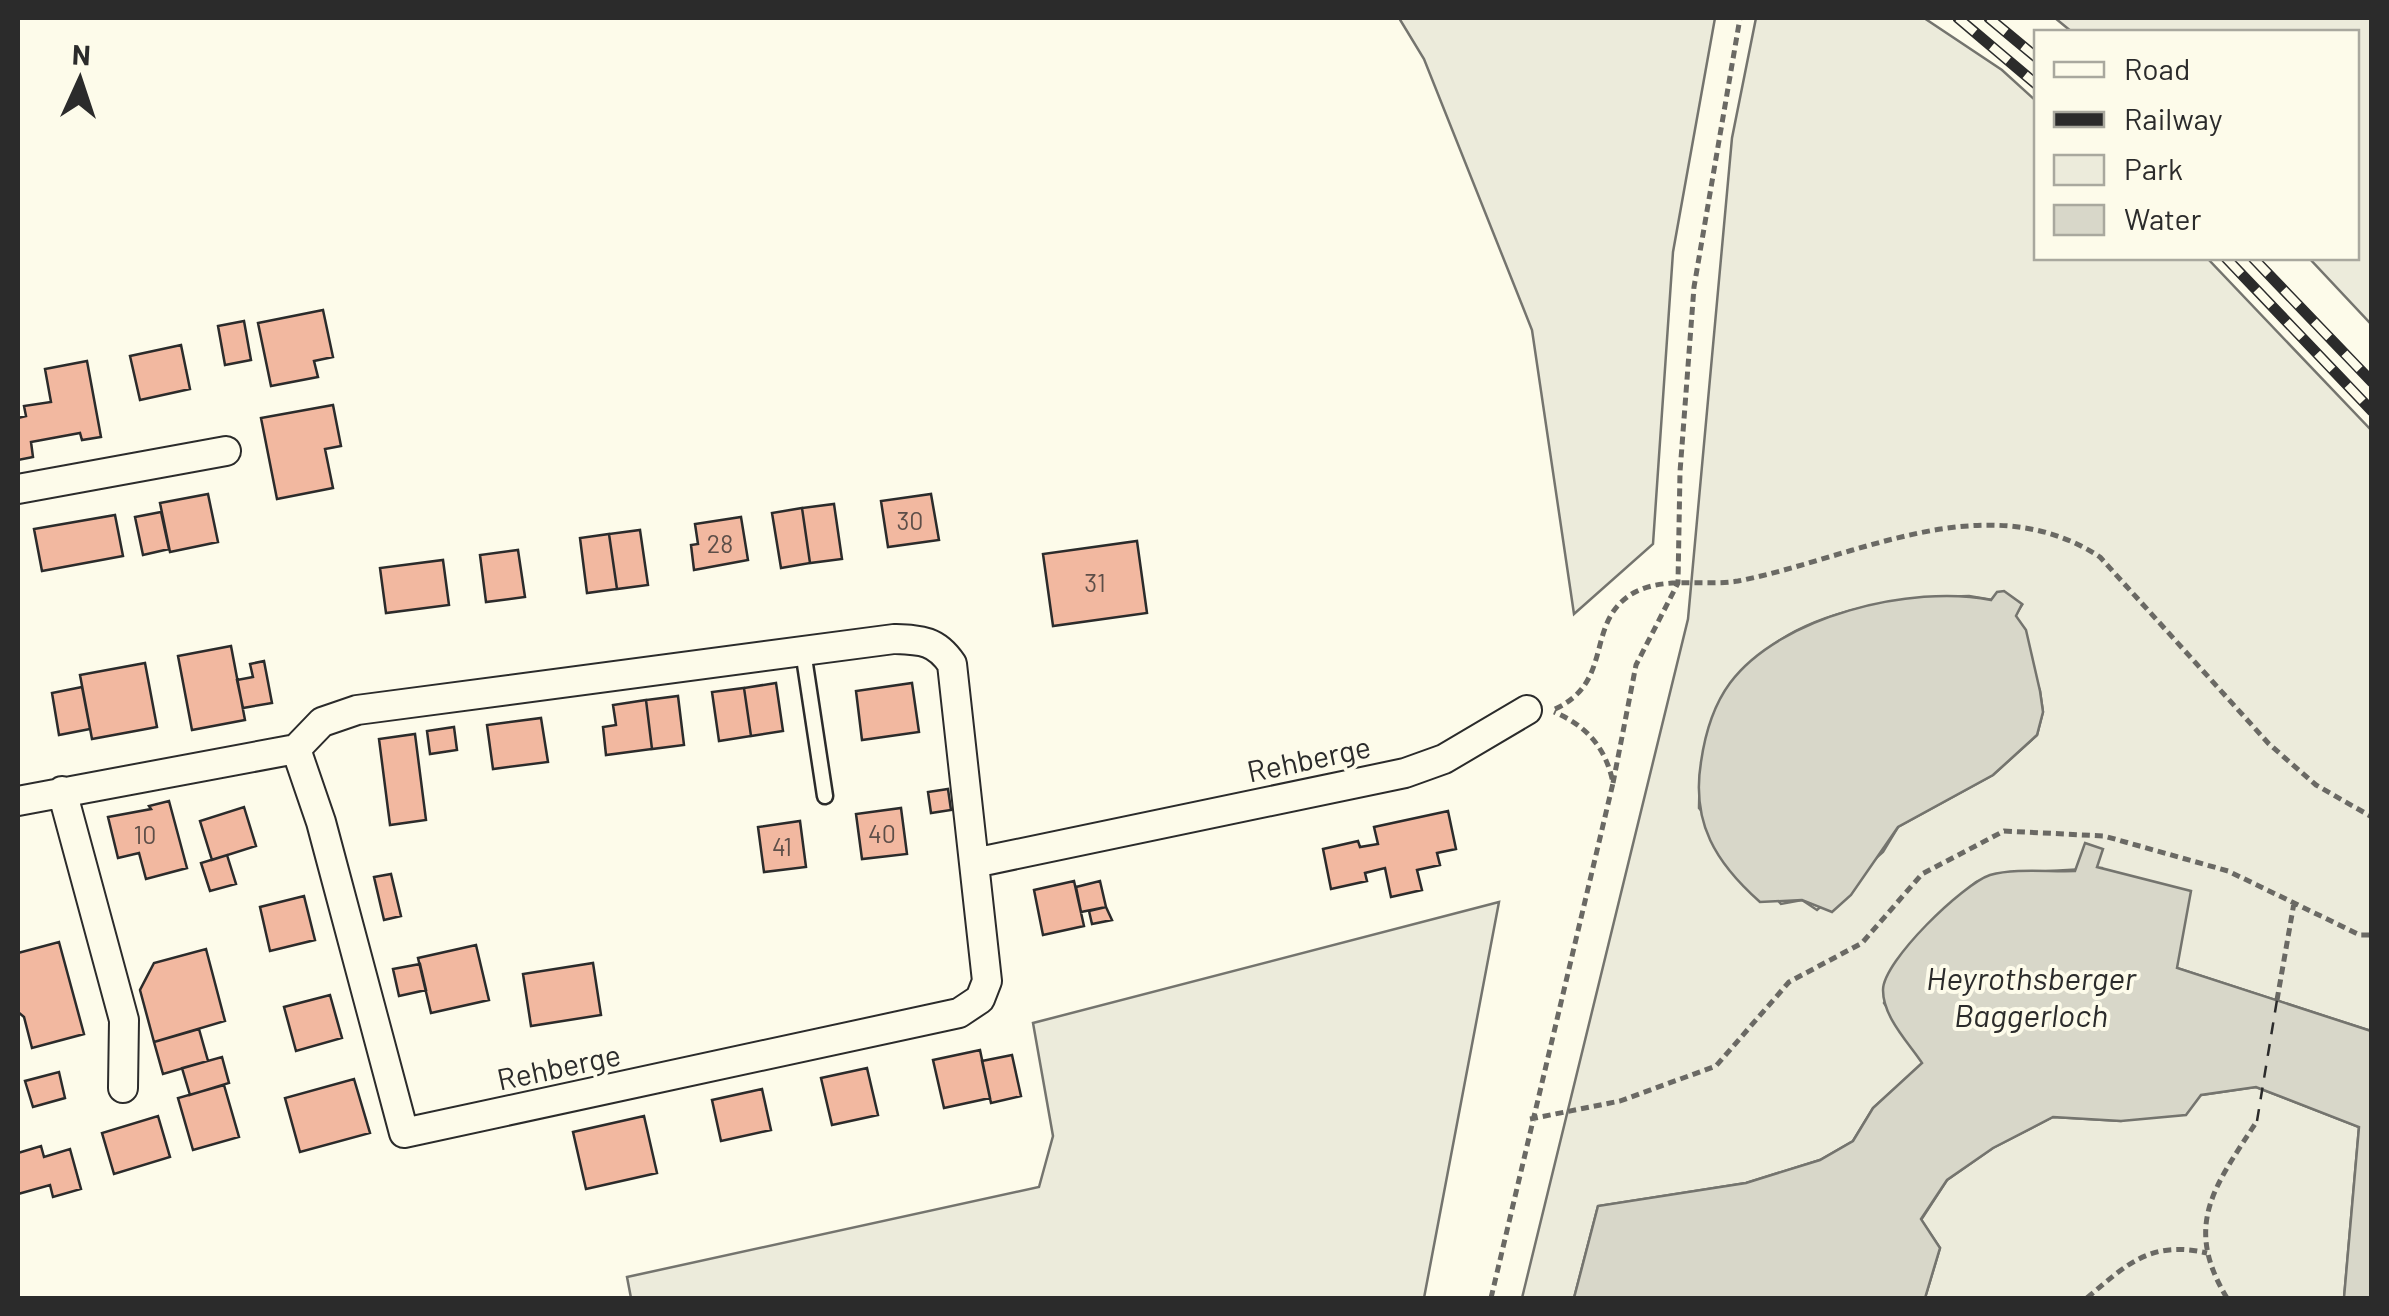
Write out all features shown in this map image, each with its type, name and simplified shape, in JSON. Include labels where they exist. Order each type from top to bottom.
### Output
[{"type":"street","points":[[18,489],[226,450]]},
{"type":"street","name":"Rehberge","points":[[18,800],[296,749],[322,722],[357,710],[894,639],[925,640],[942,648],[952,664],[986,981],[980,999],[959,1012],[404,1133],[321,822],[296,749]]},
{"type":"street","name":"Rehberge","points":[[974,864],[1405,773],[1444,759],[1539,710]]},
{"type":"street","points":[[62,791],[124,1020],[123,1088]]},
{"type":"lane","points":[[803,651],[824,796]]},
{"type":"path","points":[[1491,1298],[1530,1119],[1613,783],[1636,665],[1678,583],[1680,472],[1694,287],[1740,18]]},
{"type":"path","points":[[1539,710],[1584,691],[1610,623],[1626,598],[1678,583],[1738,581],[1898,538],[1974,524],[2013,526],[2068,539],[2114,570],[2213,686],[2269,744],[2316,785],[2372,818]]},
{"type":"path","points":[[1539,710],[1571,720],[1598,744],[1613,783]]},
{"type":"path","points":[[1530,1119],[1620,1101],[1716,1066],[1789,982],[1862,943],[1922,874],[2004,830],[2104,836],[2228,871],[2360,934],[2372,934]]},
{"type":"path","points":[[2277,1000],[2294,903]]},
{"type":"path","points":[[2226,1298],[2208,1268],[2208,1198],[2257,1122]]},
{"type":"path","points":[[2087,1298],[2132,1260],[2177,1246],[2208,1254]]},
{"type":"green space","points":[[1399,18],[1715,18],[1673,252],[1653,544],[1574,614],[1532,330],[1424,59]]},
{"type":"green space","points":[[1756,18],[1924,18],[2002,70],[2034,99],[2034,260],[2209,260],[2371,430],[2371,1031],[2177,968],[2102,868],[2000,874],[1976,882],[1945,909],[1884,1003],[1923,1063],[1873,1108],[1853,1141],[1820,1160],[1746,1183],[1598,1206],[1574,1298],[1522,1298],[1688,619],[1732,138]],"holes":[[[1969,596],[2022,605],[2015,616],[2040,691],[2043,712],[2037,735],[1993,775],[1898,827],[1883,852],[1817,910],[1802,900],[1781,904],[1699,808],[1705,751],[1721,705],[1746,668],[1779,640],[1819,620],[1865,607]]]},
{"type":"green space","points":[[2055,18],[2371,18],[2371,324],[2311,260],[2359,260],[2359,30],[2070,30]]},
{"type":"green space","points":[[1499,902],[1424,1298],[631,1298],[627,1277],[1039,1187],[1053,1136],[1033,1023]]},
{"type":"green space","points":[[2256,1087],[2359,1127],[2344,1298],[1925,1298],[1940,1248],[1921,1220],[1947,1180],[1993,1148],[2053,1117],[2121,1121],[2201,1095]]},
{"type":"water","points":[[2004,591],[2022,604],[2016,616],[2026,630],[2043,712],[2037,735],[1993,775],[1898,827],[1851,895],[1832,912],[1802,900],[1760,902],[1719,857],[1700,804],[1705,741],[1714,711],[1730,683],[1752,660],[1781,640],[1850,610],[1924,597],[1991,600],[1997,592]]},
{"type":"water","name":"Heyrothsberger Baggerloch","points":[[2085,843],[2103,849],[2097,867],[2191,891],[2177,968],[2371,1031],[2371,1298],[2344,1298],[2359,1127],[2256,1087],[2201,1095],[2186,1115],[2121,1121],[2053,1117],[1993,1148],[1947,1180],[1921,1219],[1940,1248],[1925,1298],[1574,1298],[1598,1206],[1746,1183],[1820,1160],[1853,1141],[1873,1108],[1922,1063],[1892,1019],[1883,990],[1886,977],[1910,943],[1978,881],[2010,872],[2075,871]]},
{"type":"building","points":[[323,310],[333,357],[314,361],[318,377],[271,386],[258,323]]},
{"type":"building","points":[[244,321],[251,360],[225,365],[218,326]]},
{"type":"building","points":[[181,345],[190,389],[140,400],[130,356]]},
{"type":"building","points":[[87,361],[101,437],[82,440],[80,433],[31,442],[33,457],[18,460],[18,418],[26,416],[24,406],[51,402],[45,369]]},
{"type":"building","points":[[333,405],[341,446],[325,449],[333,488],[277,499],[261,418]]},
{"type":"building","points":[[208,494],[218,542],[170,552],[160,503]]},
{"type":"building","points":[[931,494],[939,540],[888,547],[881,501]]},
{"type":"building","points":[[834,504],[842,559],[810,563],[802,508]]},
{"type":"building","points":[[802,508],[810,563],[781,568],[772,513]]},
{"type":"building","points":[[161,512],[169,549],[143,555],[135,517]]},
{"type":"building","points":[[115,515],[123,556],[42,571],[34,529]]},
{"type":"building","points":[[741,517],[748,560],[694,570],[691,545],[698,544],[695,524]]},
{"type":"building","points":[[640,530],[648,585],[617,589],[609,534]]},
{"type":"building","points":[[609,534],[617,589],[587,593],[580,538]]},
{"type":"building","points":[[1137,541],[1147,613],[1053,626],[1043,554]]},
{"type":"building","points":[[518,550],[525,597],[486,602],[480,555]]},
{"type":"building","points":[[443,560],[449,605],[386,613],[380,568]]},
{"type":"building","points":[[231,646],[245,720],[192,730],[178,656]]},
{"type":"building","points":[[264,661],[272,703],[243,708],[237,680],[253,677],[250,664]]},
{"type":"building","points":[[145,663],[157,727],[92,739],[80,675]]},
{"type":"building","points":[[776,683],[783,731],[751,736],[744,688]]},
{"type":"building","points":[[912,683],[919,732],[862,740],[856,691]]},
{"type":"building","points":[[82,687],[90,729],[59,735],[52,693]]},
{"type":"building","points":[[744,688],[751,736],[719,741],[712,692]]},
{"type":"building","points":[[678,696],[684,745],[652,749],[646,700]]},
{"type":"building","points":[[646,700],[652,749],[606,755],[603,727],[616,725],[613,705]]},
{"type":"building","points":[[541,718],[548,762],[493,769],[487,725]]},
{"type":"building","points":[[454,727],[457,750],[430,754],[427,731]]},
{"type":"building","points":[[415,734],[426,820],[390,825],[379,739]]},
{"type":"building","points":[[948,789],[951,810],[931,813],[928,792]]},
{"type":"building","points":[[169,801],[187,868],[146,879],[139,853],[118,858],[108,817],[151,809],[149,806]]},
{"type":"building","points":[[244,807],[256,846],[212,860],[200,821]]},
{"type":"building","points":[[901,808],[907,854],[862,859],[856,814]]},
{"type":"building","points":[[1448,811],[1456,849],[1437,853],[1440,865],[1417,870],[1422,890],[1391,897],[1385,868],[1365,873],[1367,881],[1331,889],[1323,849],[1358,841],[1360,847],[1378,844],[1374,827]]},
{"type":"building","points":[[800,821],[806,867],[764,872],[758,827]]},
{"type":"building","points":[[227,855],[236,884],[210,891],[201,863]]},
{"type":"building","points":[[391,874],[401,916],[384,920],[374,877]]},
{"type":"building","points":[[1074,881],[1084,926],[1043,935],[1034,890]]},
{"type":"building","points":[[1100,881],[1106,907],[1081,912],[1076,887]]},
{"type":"building","points":[[304,896],[315,940],[270,951],[260,907]]},
{"type":"building","points":[[1106,907],[1112,920],[1092,924],[1089,911]]},
{"type":"building","points":[[59,942],[84,1034],[32,1048],[24,1017],[18,1012],[18,953]]},
{"type":"building","points":[[476,945],[489,1000],[431,1013],[418,958]]},
{"type":"building","points":[[206,949],[225,1021],[154,1042],[140,990],[154,963]]},
{"type":"building","points":[[593,963],[601,1015],[531,1026],[523,974]]},
{"type":"building","points":[[420,964],[426,990],[399,996],[393,969]]},
{"type":"building","points":[[330,995],[342,1038],[296,1051],[284,1007]]},
{"type":"building","points":[[199,1029],[208,1061],[163,1074],[154,1042]]},
{"type":"building","points":[[980,1050],[990,1098],[944,1108],[933,1060]]},
{"type":"building","points":[[1012,1055],[1021,1096],[991,1103],[982,1061]]},
{"type":"building","points":[[222,1057],[229,1083],[190,1095],[182,1068]]},
{"type":"building","points":[[867,1068],[878,1115],[832,1125],[821,1078]]},
{"type":"building","points":[[59,1072],[65,1098],[33,1107],[25,1081]]},
{"type":"building","points":[[354,1079],[370,1133],[300,1152],[285,1098]]},
{"type":"building","points":[[224,1085],[239,1137],[193,1150],[178,1098]]},
{"type":"building","points":[[762,1089],[771,1130],[721,1141],[712,1100]]},
{"type":"building","points":[[158,1116],[170,1157],[114,1174],[102,1133]]},
{"type":"building","points":[[644,1116],[657,1173],[586,1189],[573,1132]]},
{"type":"building","points":[[41,1146],[44,1157],[70,1149],[81,1189],[53,1197],[50,1185],[18,1194],[18,1153]]},
{"type":"ferry route","points":[[2257,1121],[2277,1000]]},
{"type":"railway","points":[[1958,18],[2034,82]]},
{"type":"railway","points":[[1989,18],[2034,55]]},
{"type":"railway","points":[[2228,260],[2372,411]]},
{"type":"railway","points":[[2255,260],[2372,382]]}]
